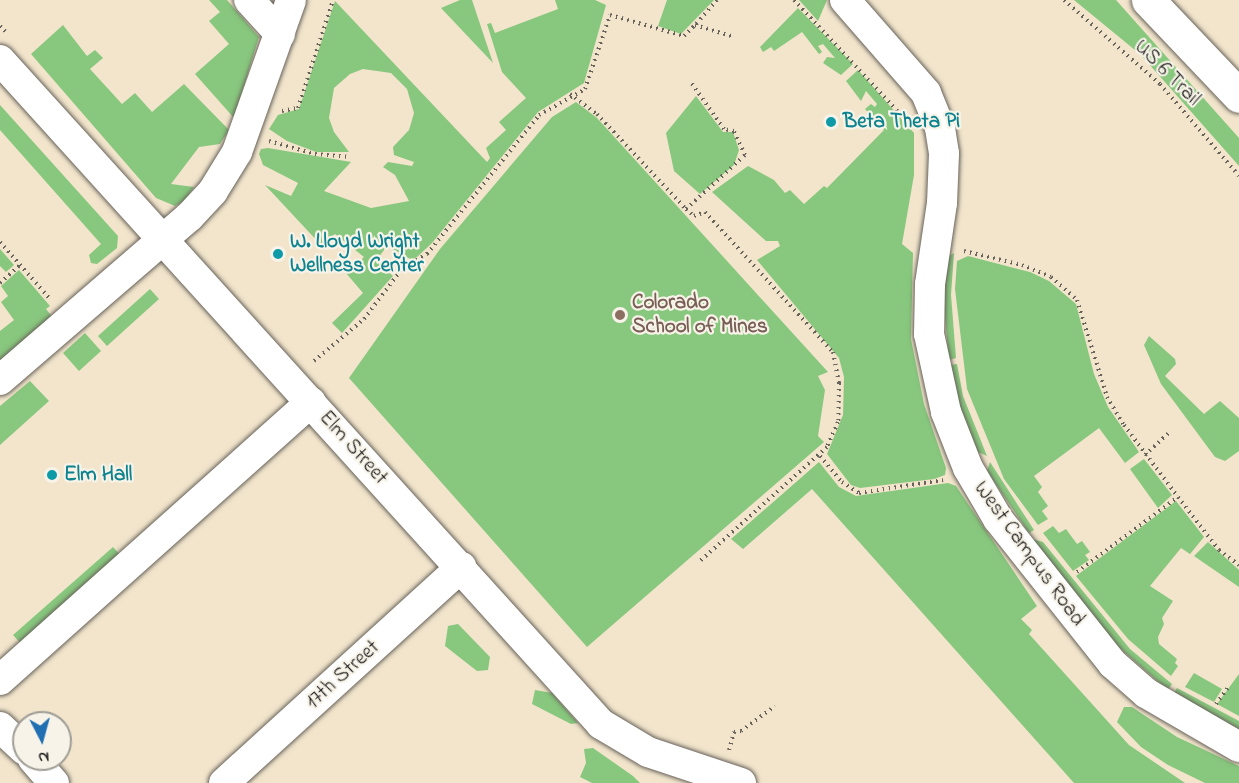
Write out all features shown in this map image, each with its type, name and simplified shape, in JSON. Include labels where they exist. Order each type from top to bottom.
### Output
[{"type":"highway","points":[[1148,0],[1239,96]]},
{"type":"highway","points":[[1177,0],[1239,75]]},
{"type":"street","points":[[249,0],[280,34]]},
{"type":"street","points":[[0,380],[164,239],[213,191],[237,152],[291,0]]},
{"type":"street","name":"West Campus Road","points":[[845,0],[926,93],[940,128],[944,154],[928,317],[934,371],[958,446],[985,499],[1086,634],[1127,678],[1190,722],[1239,747]]},
{"type":"street","name":"Elm Street","points":[[0,60],[601,724],[648,752],[741,783]]},
{"type":"street","points":[[0,680],[311,402]]},
{"type":"street","name":"17th Street","points":[[224,783],[461,567]]},
{"type":"street","points":[[0,728],[12,738]]},
{"type":"street","points":[[44,771],[54,783]]},
{"type":"path","points":[[275,112],[298,108],[333,0]]},
{"type":"path","points":[[314,361],[364,319],[401,270],[427,254],[539,115],[570,94],[585,90],[610,15],[684,36],[717,0]]},
{"type":"path","points":[[794,0],[911,125]]},
{"type":"path","name":"US 6 Trail","points":[[1064,0],[1160,84],[1239,176]]},
{"type":"path","points":[[695,25],[732,36]]},
{"type":"path","points":[[686,209],[745,155],[735,131],[724,129],[690,81]]},
{"type":"path","points":[[570,94],[597,114],[694,216],[705,212],[832,352],[839,383],[838,422],[820,456],[700,561]]},
{"type":"path","points":[[307,152],[350,157]]},
{"type":"path","points":[[0,242],[70,320]]},
{"type":"path","points":[[935,247],[1022,265],[1051,277],[1077,300],[1107,397],[1145,455],[1219,550],[1239,565]]},
{"type":"path","points":[[0,283],[20,265]]},
{"type":"path","points":[[1145,455],[1171,431]]},
{"type":"path","points":[[820,456],[842,482],[859,493],[935,482]]},
{"type":"path","points":[[1072,576],[1178,497]]},
{"type":"path","points":[[1218,701],[1228,686]]},
{"type":"path","points":[[727,758],[734,732],[741,731],[774,706]]},
{"type":"green space","points":[[209,0],[227,0],[259,37],[234,118],[195,74],[229,44],[209,21],[220,12]]},
{"type":"green space","points":[[460,0],[472,0],[493,63],[441,8]]},
{"type":"green space","points":[[555,0],[595,0],[606,5],[584,83],[538,112],[432,243],[417,257],[412,260],[387,246],[376,261],[393,276],[342,333],[332,323],[363,293],[346,273],[364,257],[335,234],[321,245],[265,185],[291,196],[298,183],[263,165],[259,154],[261,149],[268,148],[351,162],[324,191],[371,208],[409,201],[395,175],[383,167],[388,162],[412,166],[414,162],[394,155],[393,147],[409,130],[414,113],[407,89],[391,73],[363,69],[350,74],[334,88],[329,118],[334,132],[349,152],[316,152],[287,141],[269,129],[278,115],[299,109],[335,1],[487,162],[490,158],[486,148],[506,130],[499,122],[526,98],[502,72],[487,24],[491,23],[495,33],[558,9]]},
{"type":"green space","points":[[667,0],[714,0],[681,34],[658,26]]},
{"type":"green space","points":[[799,0],[827,0],[818,21]]},
{"type":"green space","points":[[1074,0],[1116,0],[1239,138],[1239,166],[1141,55]]},
{"type":"green space","points":[[798,8],[853,64],[841,75],[823,63],[827,57],[835,58],[823,44],[818,46],[822,52],[819,54],[802,32],[774,51],[771,47],[763,52],[760,47]]},
{"type":"green space","points":[[63,25],[87,56],[95,50],[103,58],[90,69],[122,104],[135,93],[152,112],[184,84],[229,130],[220,144],[199,147],[171,184],[194,187],[184,201],[175,206],[156,198],[31,54]]},
{"type":"green space","points":[[858,70],[914,133],[914,175],[902,244],[913,253],[911,339],[924,404],[946,468],[945,475],[934,479],[860,488],[851,485],[827,454],[843,415],[844,377],[839,358],[757,260],[780,246],[778,241],[766,241],[712,192],[748,166],[774,180],[785,193],[790,190],[804,204],[824,186],[827,188],[884,130],[865,109],[871,104],[875,107],[877,104],[866,91],[861,101],[846,81]]},
{"type":"green space","points":[[696,96],[723,132],[733,132],[739,150],[734,165],[700,194],[674,171],[666,133]]},
{"type":"green space","points":[[576,102],[597,118],[828,372],[818,376],[825,390],[818,436],[824,442],[587,647],[349,378],[440,249],[552,117]]},
{"type":"green space","points":[[0,105],[118,236],[117,248],[97,264],[91,263],[89,255],[101,244],[0,130]]},
{"type":"green space","points":[[0,249],[14,265],[6,272],[0,266]]},
{"type":"green space","points":[[954,253],[951,295],[956,358],[949,360],[943,296],[947,257]]},
{"type":"green space","points":[[968,256],[1030,272],[1049,281],[1076,304],[1094,374],[1108,407],[1139,452],[1125,463],[1099,428],[1034,476],[1042,487],[1038,492],[1048,506],[1042,511],[1048,519],[1038,525],[1004,479],[967,389],[955,289],[957,261]]},
{"type":"green space","points":[[19,270],[50,306],[46,309],[54,319],[0,366],[0,331],[14,320],[1,302],[8,296],[1,286]]},
{"type":"green space","points":[[150,289],[159,299],[107,346],[98,336]]},
{"type":"green space","points":[[85,333],[101,351],[79,371],[63,353]]},
{"type":"green space","points":[[1149,336],[1175,359],[1176,364],[1165,376],[1204,414],[1220,401],[1239,418],[1239,451],[1225,461],[1215,457],[1161,384],[1144,345]]},
{"type":"green space","points":[[957,364],[963,396],[987,456],[978,452],[958,402],[950,365]]},
{"type":"green space","points":[[30,381],[49,401],[0,445],[0,406]]},
{"type":"green space","points":[[1144,459],[1172,495],[1158,508],[1130,469]]},
{"type":"green space","points":[[819,462],[839,487],[856,496],[948,483],[956,486],[1037,606],[1021,619],[1032,630],[1029,634],[1129,745],[1185,783],[1074,783],[812,489],[743,549],[731,539]]},
{"type":"green space","points":[[990,462],[1034,530],[1029,533],[987,471]]},
{"type":"green space","points":[[1176,501],[1204,537],[1190,554],[1181,548],[1150,586],[1173,601],[1162,618],[1164,624],[1158,637],[1159,644],[1177,659],[1175,663],[1178,666],[1171,676],[1128,639],[1076,576]]},
{"type":"green space","points":[[1053,526],[1059,533],[1066,529],[1077,544],[1082,541],[1090,552],[1085,555],[1089,560],[1073,571],[1043,533]]},
{"type":"green space","points":[[1033,539],[1043,542],[1130,649],[1172,684],[1168,690],[1114,643]]},
{"type":"green space","points":[[1208,542],[1239,570],[1239,587],[1194,556]]},
{"type":"green space","points":[[113,547],[123,558],[23,646],[13,635]]},
{"type":"green space","points":[[458,624],[490,657],[488,670],[477,671],[445,646],[448,626]]},
{"type":"green space","points":[[1194,673],[1222,689],[1214,702],[1185,687]]},
{"type":"green space","points":[[1239,674],[1239,716],[1217,704]]},
{"type":"green space","points":[[1177,688],[1239,721],[1239,729],[1174,693]]},
{"type":"green space","points":[[535,690],[552,693],[578,723],[571,724],[532,704]]},
{"type":"green space","points":[[1124,707],[1132,707],[1177,737],[1239,766],[1239,783],[1205,783],[1168,765],[1141,747],[1117,722]]},
{"type":"green space","points":[[593,748],[640,783],[592,783],[580,777],[586,763],[584,749]]},
{"type":"place","name":"Beta Theta Pi","points":[[831,122]]},
{"type":"place","name":"W. Lloyd Wright Wellness Center","points":[[278,254]]},
{"type":"place","name":"Colorado School of Mines","points":[[620,315]]},
{"type":"place","name":"Elm Hall","points":[[52,475]]}]
